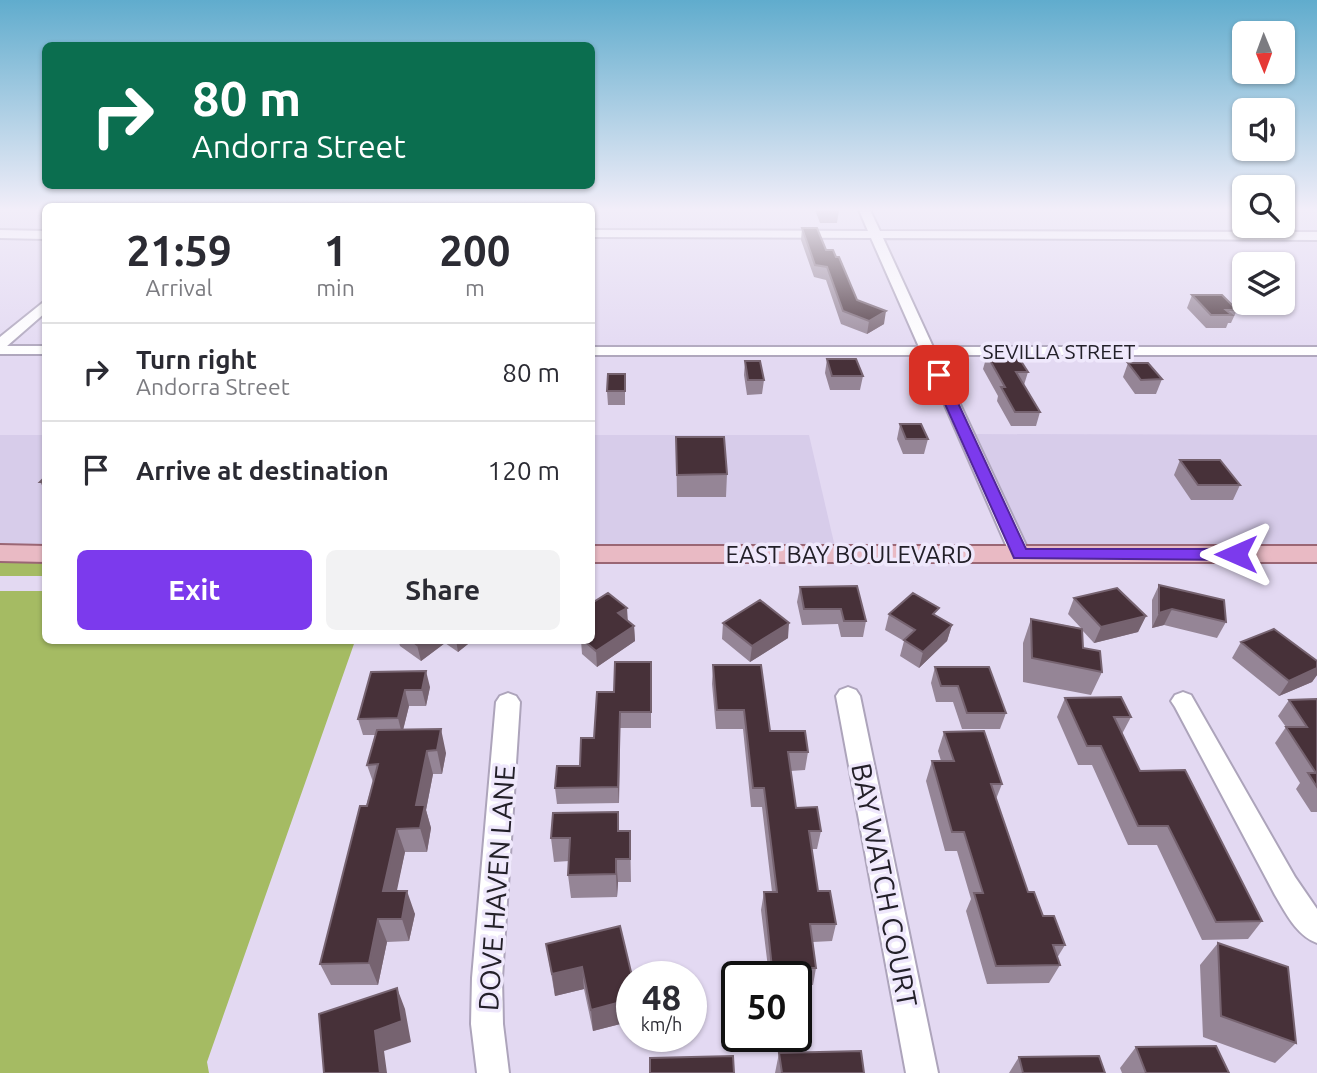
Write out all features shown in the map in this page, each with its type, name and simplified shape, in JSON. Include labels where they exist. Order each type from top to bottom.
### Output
[{"type":"main road","points":[[0,554],[42,554]]},
{"type":"main road","name":"EAST BAY BOULEVARD","points":[[595,554],[1317,554]]},
{"type":"street","points":[[887,260],[1020,554]]},
{"type":"street","points":[[0,344],[42,307]]},
{"type":"street","points":[[0,350],[42,350]]},
{"type":"street","name":"SEVILLA STREET","points":[[595,351],[1317,351]]},
{"type":"street","name":"BAY WATCH COURT","points":[[848,696],[922,1073]]},
{"type":"street","points":[[1183,701],[1285,886],[1303,914],[1317,929]]},
{"type":"street","name":"DOVE HAVEN LANE","points":[[493,1073],[487,1024],[487,978],[508,702]]},
{"type":"shaded area","points":[[974,434],[1317,435],[1317,547],[1026,547]]},
{"type":"shaded area","points":[[0,435],[42,435],[42,546],[0,546]]},
{"type":"shaded area","points":[[595,435],[809,435],[835,547],[595,547]]},
{"type":"green space","points":[[0,561],[42,561],[42,576],[0,576]]},
{"type":"green space","points":[[0,591],[42,591],[42,644],[354,644],[207,1062],[209,1073],[0,1073]]},
{"type":"building","points":[[813,260],[840,260],[857,300],[886,311],[869,321],[843,311],[827,267],[815,265]]},
{"type":"building","points":[[1192,295],[1222,295],[1232,305],[1232,310],[1226,310],[1232,315],[1211,315]]},
{"type":"building","points":[[987,355],[1017,355],[1028,372],[1016,372],[1040,412],[1015,412]]},
{"type":"building","points":[[827,359],[856,359],[863,376],[832,376]]},
{"type":"building","points":[[745,361],[760,361],[764,380],[748,380]]},
{"type":"building","points":[[1128,363],[1148,363],[1162,379],[1141,380]]},
{"type":"building","points":[[608,374],[625,374],[625,391],[607,391]]},
{"type":"building","points":[[900,424],[921,424],[928,439],[906,439]]},
{"type":"building","points":[[676,437],[724,437],[727,474],[677,475]]},
{"type":"building","points":[[1180,460],[1220,460],[1240,485],[1198,485]]},
{"type":"building","points":[[1159,585],[1224,600],[1226,622],[1172,609],[1159,613]]},
{"type":"building","points":[[857,586],[866,621],[844,621],[841,609],[804,609],[800,587]]},
{"type":"building","points":[[1117,588],[1146,616],[1101,627],[1074,598]]},
{"type":"building","points":[[608,593],[627,608],[618,613],[634,626],[596,651],[588,644],[595,644],[595,601]]},
{"type":"building","points":[[913,593],[939,608],[933,614],[952,625],[923,652],[904,640],[915,630],[889,614]]},
{"type":"building","points":[[760,600],[789,623],[752,646],[723,623]]},
{"type":"building","points":[[1031,619],[1082,629],[1083,648],[1100,651],[1102,672],[1032,658]]},
{"type":"building","points":[[1274,629],[1317,661],[1317,668],[1289,681],[1241,642]]},
{"type":"building","points":[[615,662],[651,662],[651,712],[620,712],[618,787],[555,788],[557,766],[580,766],[581,738],[594,738],[597,692],[614,692]]},
{"type":"building","points":[[713,665],[761,665],[770,731],[805,731],[808,752],[788,752],[796,808],[817,807],[821,831],[809,831],[818,891],[830,891],[836,924],[810,924],[816,968],[812,968],[812,961],[771,961],[764,892],[777,892],[764,788],[753,788],[744,710],[717,710]]},
{"type":"building","points":[[935,667],[989,667],[1006,713],[967,713],[958,686],[941,686]]},
{"type":"building","points":[[426,671],[422,690],[405,690],[398,718],[358,719],[371,672]]},
{"type":"building","points":[[1121,697],[1131,717],[1114,717],[1140,771],[1185,770],[1262,921],[1216,922],[1168,826],[1138,826],[1101,746],[1087,746],[1065,698]]},
{"type":"building","points":[[1317,699],[1317,787],[1308,773],[1316,773],[1286,727],[1307,727],[1289,700]]},
{"type":"building","points":[[441,729],[437,750],[427,751],[416,805],[425,805],[420,828],[397,829],[383,891],[407,891],[402,919],[378,919],[369,963],[320,964],[360,806],[367,806],[378,764],[367,765],[377,730]]},
{"type":"building","points":[[984,731],[1002,784],[991,784],[1028,892],[1034,892],[1043,916],[1054,916],[1065,945],[1053,945],[1060,965],[996,966],[974,893],[983,893],[964,832],[952,832],[932,761],[954,761],[944,732]]},
{"type":"building","points":[[618,812],[618,831],[630,831],[630,859],[616,859],[616,874],[568,875],[570,838],[551,838],[553,813]]},
{"type":"building","points":[[620,926],[628,961],[616,961],[616,1003],[591,1010],[582,967],[552,974],[546,944]]},
{"type":"building","points":[[1218,943],[1288,967],[1296,1043],[1221,1016]]},
{"type":"building","points":[[397,988],[402,1021],[375,1031],[380,1073],[324,1073],[319,1014]]},
{"type":"building","points":[[1216,1046],[1229,1073],[1146,1073],[1136,1047]]},
{"type":"building","points":[[861,1051],[864,1073],[782,1073],[779,1053]]},
{"type":"building","points":[[733,1056],[734,1073],[650,1073],[650,1058]]},
{"type":"building","points":[[1099,1056],[1105,1073],[1023,1073],[1019,1057]]},
{"type":"route","points":[[939,375],[1020,554],[1236,554]]}]
